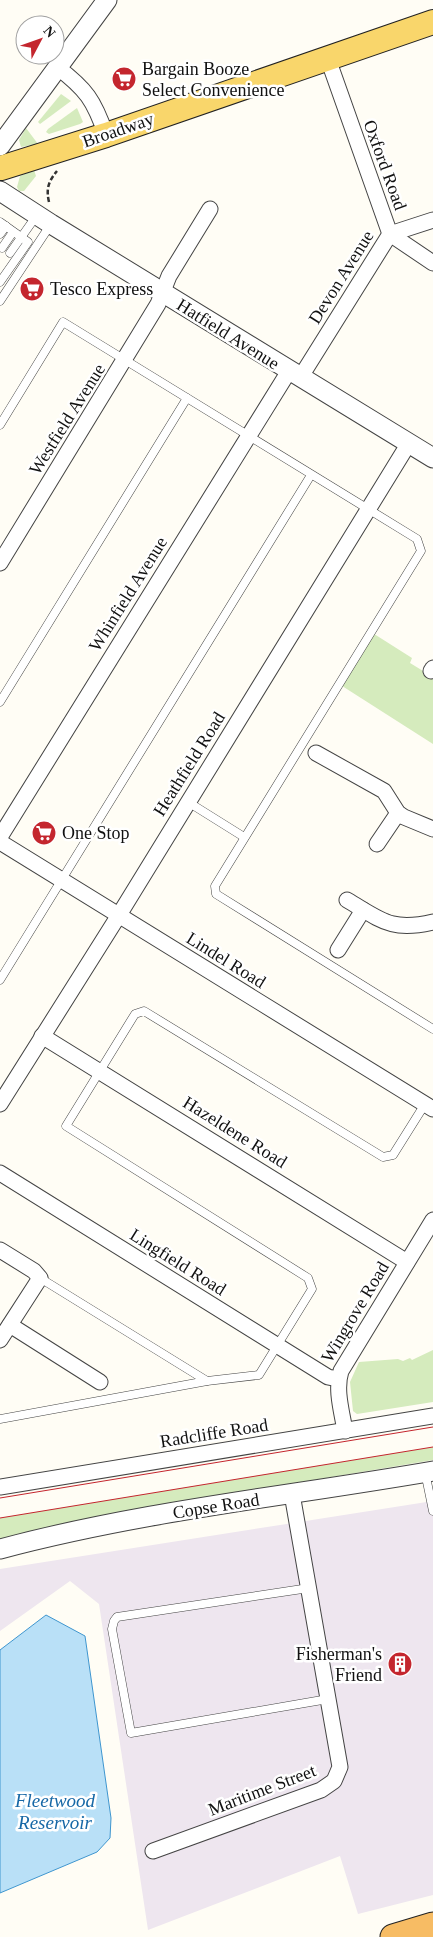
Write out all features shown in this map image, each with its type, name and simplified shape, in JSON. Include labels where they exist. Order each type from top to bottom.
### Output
[{"type":"highway","points":[[393,1937],[433,1925]]},
{"type":"main road","name":"Broadway","points":[[0,168],[106,134],[433,22]]},
{"type":"main road","points":[[0,168],[2,174],[0,186]]},
{"type":"street","points":[[0,146],[107,0]]},
{"type":"street","name":"Oxford Road","points":[[328,59],[390,234],[433,263]]},
{"type":"street","points":[[57,67],[77,82],[88,94],[106,134]]},
{"type":"street","name":"Hatfield Avenue","points":[[0,191],[44,220],[433,458]]},
{"type":"street","name":"Westfield Avenue","points":[[0,563],[125,360],[158,304],[169,276],[210,209]]},
{"type":"street","name":"Devon Avenue","points":[[295,374],[390,234],[433,220]]},
{"type":"street","name":"Whinfield Avenue","points":[[0,837],[248,436],[295,374]]},
{"type":"street","name":"Heathfield Road","points":[[0,1104],[409,443]]},
{"type":"street","points":[[316,753],[384,791],[398,813],[412,822],[433,828]]},
{"type":"street","points":[[377,844],[398,813]]},
{"type":"street","name":"Lindel Road","points":[[0,842],[429,1106]]},
{"type":"street","points":[[347,900],[381,920],[397,926],[418,926],[433,922]]},
{"type":"street","points":[[338,950],[363,910]]},
{"type":"street","name":"Hazeldene Road","points":[[42,1036],[407,1262]]},
{"type":"street","name":"Lingfield Road","points":[[0,1173],[328,1377],[338,1379]]},
{"type":"street","name":"Wingrove Road","points":[[345,1431],[338,1392],[338,1379],[341,1371],[433,1220]]},
{"type":"street","points":[[0,1250],[34,1271],[40,1278],[0,1340]]},
{"type":"street","points":[[10,1326],[100,1382]]},
{"type":"street","name":"Radcliffe Road","points":[[0,1487],[433,1416]]},
{"type":"street","name":"Copse Road","points":[[0,1549],[52,1535],[189,1509],[429,1472]]},
{"type":"street","name":"Maritime Street","points":[[153,1851],[321,1790],[334,1781],[340,1767],[292,1494]]},
{"type":"lane","points":[[10,253],[21,237],[44,220]]},
{"type":"lane","points":[[0,301],[44,220]]},
{"type":"lane","points":[[0,234],[3,224],[28,242],[0,282]]},
{"type":"lane","points":[[2,248],[13,232]]},
{"type":"lane","points":[[0,425],[63,322],[417,539],[421,551],[215,886],[216,894],[433,1029]]},
{"type":"lane","points":[[0,702],[186,398]]},
{"type":"lane","points":[[0,980],[311,475]]},
{"type":"lane","points":[[188,802],[244,837]]},
{"type":"lane","points":[[0,1419],[207,1381],[259,1375],[312,1289],[308,1278],[66,1126],[135,1014],[144,1011],[383,1157],[393,1155],[429,1106]]},
{"type":"lane","points":[[40,1278],[207,1381]]},
{"type":"lane","points":[[429,1472],[433,1511]]},
{"type":"lane","points":[[309,1588],[117,1617],[112,1629],[130,1733],[328,1698]]},
{"type":"shaded area","points":[[433,1501],[433,1895],[358,1914],[340,1856],[148,1930],[99,1604],[70,1581],[0,1631],[0,1569]]},
{"type":"green space","points":[[61,94],[71,101],[40,124],[38,122]]},
{"type":"green space","points":[[77,108],[83,122],[49,134],[46,132],[48,129]]},
{"type":"green space","points":[[26,128],[38,144],[21,147],[19,140]]},
{"type":"green space","points":[[34,170],[36,176],[24,191],[19,191],[17,187],[20,176]]},
{"type":"green space","points":[[371,632],[412,658],[410,663],[433,677],[433,744],[339,684]]},
{"type":"green space","points":[[433,1350],[433,1402],[357,1414],[353,1411],[350,1382],[359,1362],[398,1359],[403,1361],[410,1358],[412,1360]]},
{"type":"green space","points":[[433,1447],[433,1460],[290,1484],[0,1541],[0,1518]]},
{"type":"water","name":"Fleetwood Reservoir","points":[[46,1615],[85,1636],[111,1818],[110,1838],[97,1852],[0,1893],[0,1650]]},
{"type":"tram line","points":[[0,1498],[433,1427]]},
{"type":"tram line","points":[[0,1518],[433,1447]]},
{"type":"place","name":"Bargain Booze Select Convenience","points":[[124,79]]},
{"type":"place","name":"Tesco Express","points":[[32,289]]},
{"type":"place","name":"One Stop","points":[[44,833]]},
{"type":"place","name":"Fisherman's Friend","points":[[400,1664]]}]
